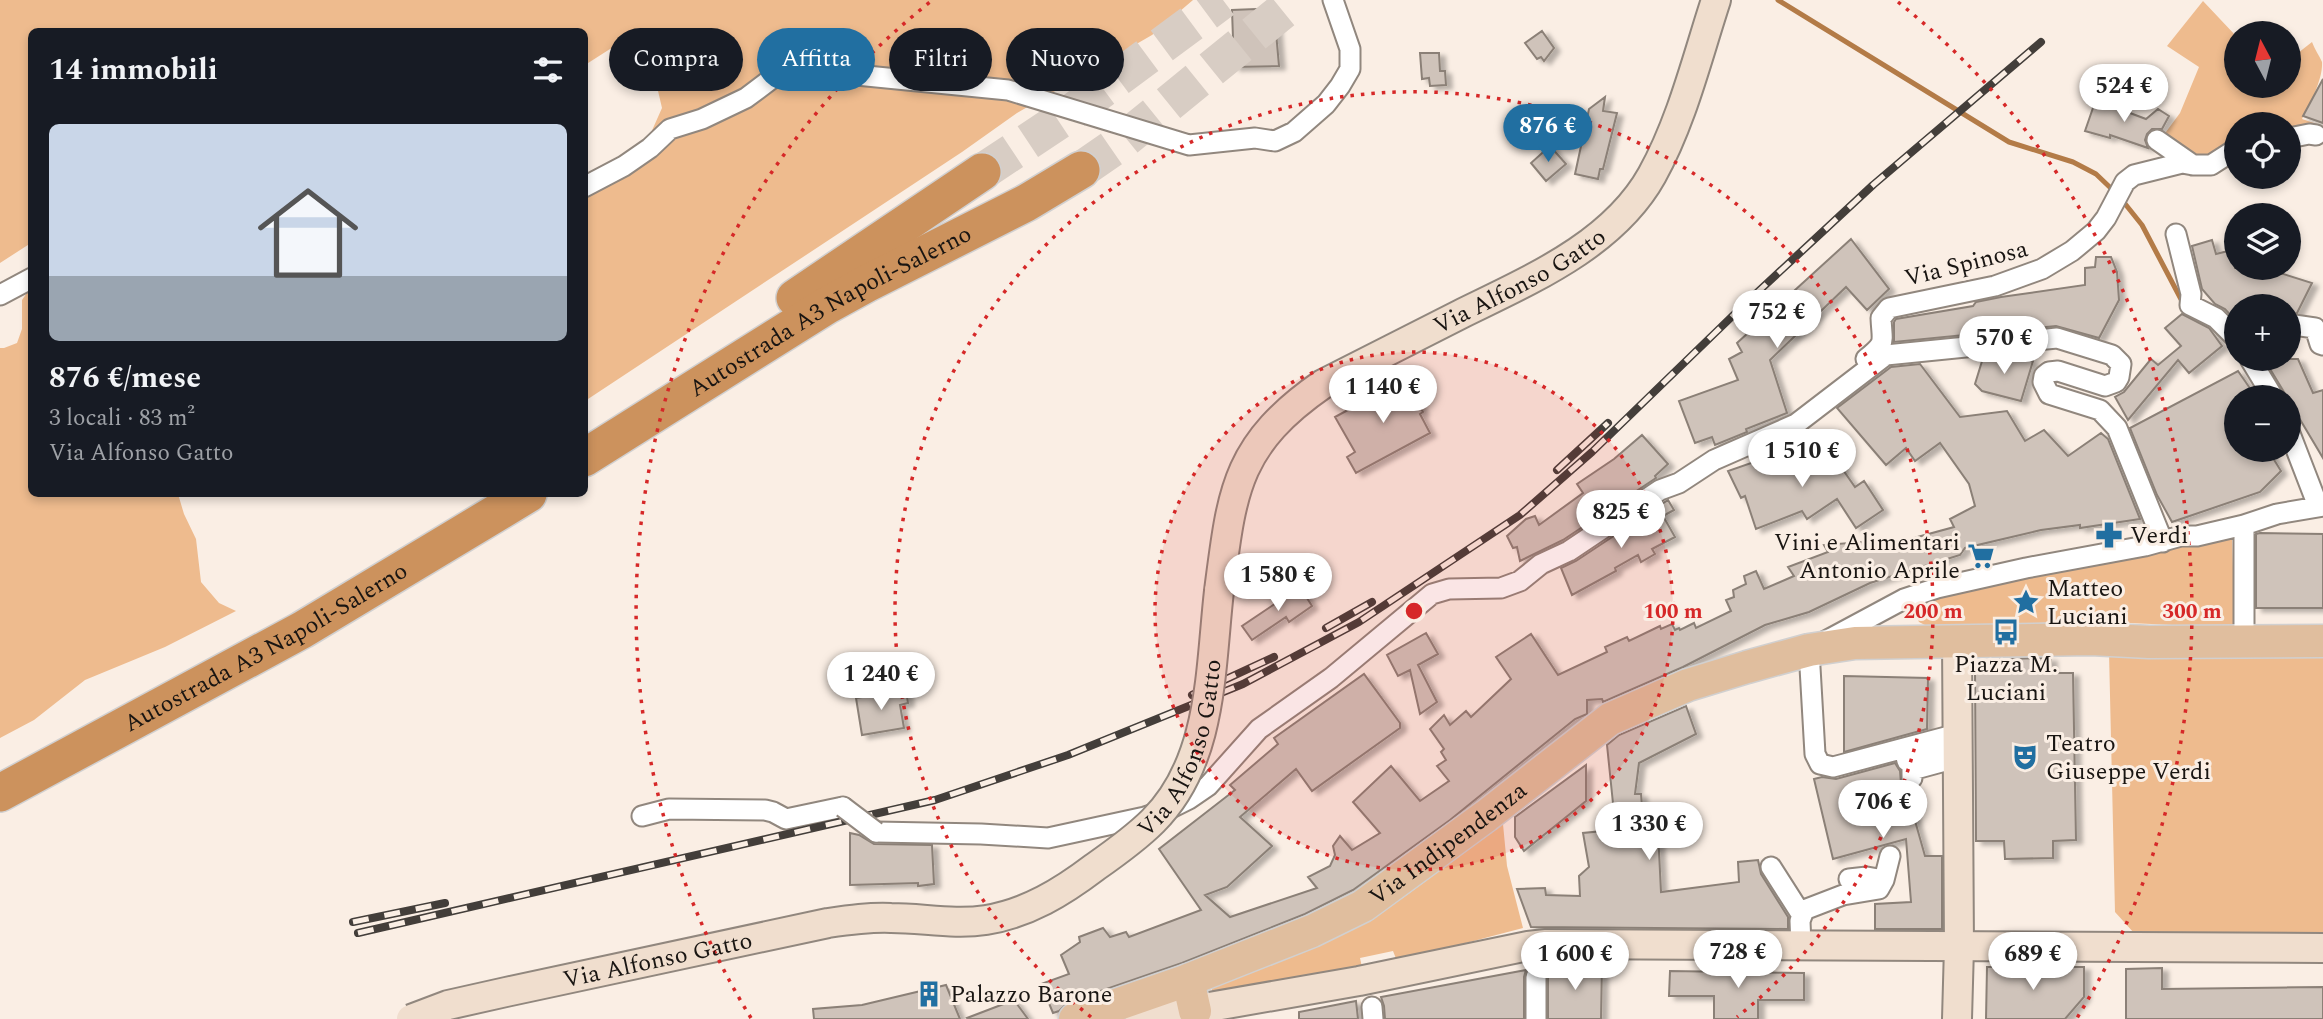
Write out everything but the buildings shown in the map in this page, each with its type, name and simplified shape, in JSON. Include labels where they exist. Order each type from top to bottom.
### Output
[{"type":"highway","name":"Autostrada A3 Napoli-Salerno","points":[[588,429],[820,296],[866,284],[1026,203],[1081,170]]},
{"type":"highway","name":"Autostrada A3 Napoli-Salerno","points":[[588,455],[820,296],[982,172]]},
{"type":"highway","name":"Autostrada A3 Napoli-Salerno","points":[[0,765],[287,610],[508,497]]},
{"type":"highway","name":"Autostrada A3 Napoli-Salerno","points":[[0,793],[302,630],[508,497]]},
{"type":"main road","name":"Via Alfonso Gatto","points":[[411,1019],[448,1005],[828,923],[863,918],[956,922],[1013,914],[1037,905],[1092,870],[1152,822],[1181,784],[1193,762],[1203,720],[1230,508],[1241,475],[1257,446],[1297,402],[1323,384],[1544,272],[1607,228],[1631,204],[1651,177],[1668,143],[1716,0]]},
{"type":"main road","name":"Via Indipendenza","points":[[1075,1019],[1188,981],[1312,931],[1363,906],[1486,816],[1610,719],[1639,704],[1688,685],[1809,650],[1855,643],[2091,639],[2158,642],[2323,641]]},
{"type":"main road","points":[[1957,640],[1957,1019]]},
{"type":"main road","points":[[1140,1019],[1385,976],[1528,946],[2323,948]]},
{"type":"main road","points":[[1188,981],[1195,1011]]},
{"type":"street","points":[[588,185],[624,166],[650,148],[670,129],[702,119],[746,98],[778,74],[796,69],[1008,90],[1189,145],[1255,138],[1275,141],[1294,132],[1334,96],[1350,69],[1350,49],[1333,0]]},
{"type":"street","points":[[2301,136],[2316,135]]},
{"type":"street","points":[[2157,140],[2193,165]]},
{"type":"street","name":"Via Spinosa","points":[[1811,412],[1815,401],[1881,347],[1884,339],[1881,318],[1889,308],[1995,286],[2042,269],[2096,231],[2125,182],[2143,172],[2182,163],[2211,165],[2224,157]]},
{"type":"street","points":[[2176,234],[2191,294],[2190,305],[2216,318],[2224,326]]},
{"type":"street","points":[[0,295],[28,280]]},
{"type":"street","points":[[2301,326],[2315,328],[2320,344],[2323,345]]},
{"type":"street","points":[[642,816],[669,809],[752,810],[773,812],[786,819],[843,807],[876,832],[1048,838],[1169,809],[1208,786],[1259,729],[1331,678],[1432,594],[1449,589],[1501,588],[1520,581],[1541,564],[1569,551],[1660,490],[1679,483],[1714,460],[1796,424],[1886,355],[2057,338],[2112,355],[2121,364],[2116,382],[2105,386],[2058,371],[2049,372],[2044,376],[2043,382],[2049,394],[2101,410],[2117,428],[2164,542]]},
{"type":"street","points":[[1957,738],[1828,768],[1820,764],[1815,754],[1809,650],[1904,599],[1937,588],[2164,542],[2181,536],[2197,536],[2244,526],[2277,514],[2315,507],[2300,462]]},
{"type":"street","points":[[2244,526],[2244,642]]},
{"type":"street","points":[[1876,614],[1870,621],[1869,631],[1874,637],[1889,642]]},
{"type":"street","points":[[1912,778],[1912,770],[1945,761],[1944,754],[1907,761],[1906,753],[1957,738]]},
{"type":"street","points":[[1801,914],[1809,908],[1843,895],[1879,889],[1890,856]]},
{"type":"street","points":[[1771,867],[1801,914],[1801,946]]},
{"type":"street","points":[[1849,879],[1867,877],[1884,880]]},
{"type":"street","points":[[1536,977],[1536,1019]]},
{"type":"shaded area","points":[[0,0],[1193,0],[1152,35],[1124,51],[1124,28],[1006,28],[1006,91],[1055,91],[1017,113],[588,399],[588,187],[635,157],[650,135],[662,108],[658,91],[743,91],[743,28],[609,28],[609,50],[588,63],[588,28],[28,28],[28,245],[0,263]]},
{"type":"shaded area","points":[[2203,1],[2224,23],[2224,98],[2301,98],[2301,51],[2312,42],[2322,62],[2322,69],[2302,119],[2323,126],[2323,142],[2320,135],[2301,135],[2301,112],[2224,112],[2224,153],[2209,163],[2163,136],[2180,113],[2199,67],[2167,46]]},
{"type":"shaded area","points":[[28,291],[28,497],[179,497],[196,539],[201,582],[219,603],[236,611],[165,647],[85,680],[34,720],[0,738],[0,348],[17,343],[22,329],[22,300]]},
{"type":"shaded area","points":[[2232,537],[2235,628],[2089,621],[1929,627],[1919,622],[1915,614],[1917,606],[1969,586]]},
{"type":"shaded area","points":[[2109,652],[2323,655],[2323,938],[2134,933],[2115,912]]},
{"type":"shaded area","points":[[1503,824],[1507,866],[1523,928],[1397,961],[1393,951],[1360,958],[1362,967],[1213,994],[1211,985],[1365,922],[1404,897]]},
{"type":"waterway","points":[[1778,0],[2009,142],[2073,162],[2096,174],[2118,195],[2142,225],[2183,303]]},
{"type":"tunnel","points":[[982,172],[1068,115],[1223,0]]},
{"type":"tunnel","points":[[1081,170],[1120,143],[1296,0]]},
{"type":"railway","points":[[358,933],[935,800],[1068,755],[1243,684],[1359,622],[1520,515],[1592,452],[1873,185],[2041,42]]},
{"type":"railway","points":[[1557,470],[1608,423]]},
{"type":"railway","points":[[1326,628],[1372,602]]},
{"type":"railway","points":[[1192,695],[1274,657]]},
{"type":"railway","points":[[353,922],[445,903]]},
{"type":"place","name":"Verdi","points":[[2109,535]]},
{"type":"place","name":"Vini e Alimentari Antonio Aprile","points":[[1981,556]]},
{"type":"place","name":"Matteo Luciani","points":[[2026,602]]},
{"type":"place","name":"Piazza M. Luciani","points":[[2006,632]]},
{"type":"place","name":"Teatro Giuseppe Verdi","points":[[2025,757]]},
{"type":"place","name":"Palazzo Barone","points":[[929,994]]}]
